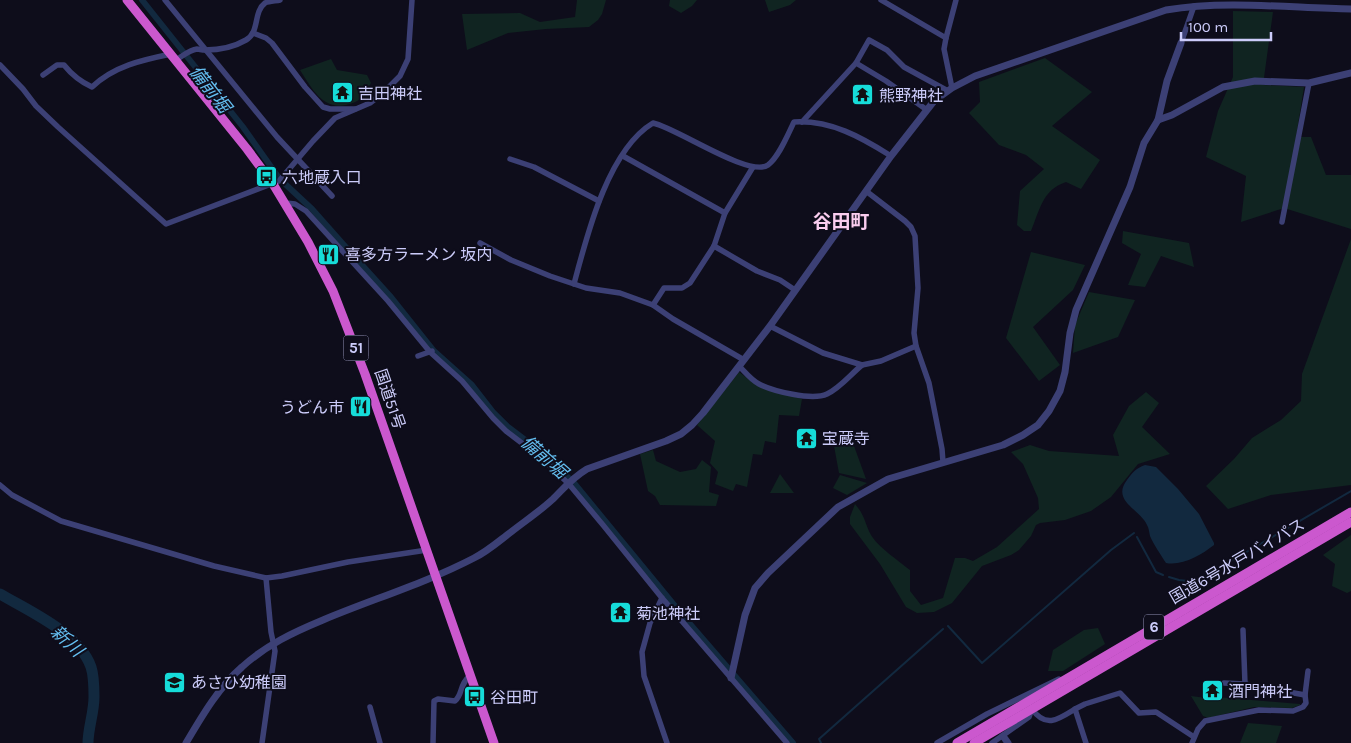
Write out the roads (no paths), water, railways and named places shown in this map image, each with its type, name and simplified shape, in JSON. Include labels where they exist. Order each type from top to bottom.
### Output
[{"type":"highway","name":"国道51号","points":[[127,0],[179,56],[273,184],[286,203],[333,291],[352,338],[494,743]]},
{"type":"highway","name":"国道6号水戸バイパス","points":[[957,743],[1351,512]]},
{"type":"highway","name":"国道6号水戸バイパス","points":[[974,743],[1351,522]]},
{"type":"street","points":[[165,0],[297,159],[332,196]]},
{"type":"street","points":[[43,75],[58,65],[64,65],[84,84],[92,87],[110,73],[137,61],[179,56],[197,49],[205,50],[233,46],[245,41],[253,33],[264,4],[280,0]]},
{"type":"street","points":[[0,65],[36,106],[166,224],[279,181],[335,118],[370,103],[383,93],[400,76],[406,66],[412,0]]},
{"type":"street","points":[[881,0],[946,38]]},
{"type":"street","points":[[1268,0],[1272,6]]},
{"type":"street","points":[[950,89],[944,49],[954,1]]},
{"type":"street","points":[[732,674],[747,608],[755,588],[768,573],[838,507],[888,479],[1015,440],[1038,424],[1050,411],[1063,381],[1070,333],[1076,310],[1130,187],[1144,143],[1158,120],[1167,81],[1181,43],[1192,4]]},
{"type":"street","points":[[186,743],[209,705],[227,682],[241,667],[273,643],[485,552],[537,512],[570,481],[587,469],[681,434],[703,413],[770,326],[891,156],[934,101],[950,89],[975,76],[1062,45],[1166,10],[1192,4],[1351,9]]},
{"type":"street","points":[[253,33],[266,38],[272,43],[305,87],[323,106],[330,109],[357,109]]},
{"type":"street","points":[[802,122],[856,63],[870,40],[886,50],[904,67],[950,89]]},
{"type":"street","points":[[856,63],[886,81],[927,110]]},
{"type":"street","points":[[1158,120],[1172,115],[1223,87],[1254,80],[1309,82],[1351,73]]},
{"type":"street","points":[[1282,222],[1309,82]]},
{"type":"street","points":[[574,284],[606,181],[636,136],[653,123],[670,128],[727,158],[753,166],[763,167],[769,164],[776,156],[794,122],[821,124],[837,128],[860,137],[891,156]]},
{"type":"street","points":[[623,156],[725,213]]},
{"type":"street","points":[[510,159],[549,174],[599,201]]},
{"type":"street","points":[[653,305],[664,288],[686,287],[714,246],[725,213],[753,166]]},
{"type":"street","points":[[866,191],[901,217],[913,231],[918,288],[914,333],[916,346],[929,383],[943,462]]},
{"type":"street","points":[[286,203],[295,204],[306,211],[431,351],[462,381],[506,431],[570,481],[662,598],[732,674],[787,743]]},
{"type":"street","points":[[480,243],[511,260],[574,284],[586,288],[620,293],[653,305],[673,319],[744,360]]},
{"type":"street","points":[[714,246],[795,290]]},
{"type":"street","points":[[770,326],[823,354],[862,364],[881,361],[916,346]]},
{"type":"street","points":[[418,356],[431,351]]},
{"type":"street","points":[[739,366],[758,383],[810,397],[824,396],[831,392],[862,364]]},
{"type":"street","points":[[0,485],[12,495],[62,521],[214,566],[266,578],[348,562],[427,550]]},
{"type":"street","points":[[262,743],[275,651],[266,578]]},
{"type":"street","points":[[662,598],[650,623],[642,652],[644,676],[667,743]]},
{"type":"street","points":[[1243,630],[1246,684]]},
{"type":"street","points":[[937,743],[986,714],[1030,692],[1079,671]]},
{"type":"street","points":[[1032,709],[1037,716],[1049,721],[1055,721],[1085,704],[1120,693],[1139,713],[1156,712],[1193,740],[1198,729],[1205,721],[1252,710],[1293,711],[1303,707],[1306,703],[1308,671]]},
{"type":"street","points":[[433,743],[434,701],[438,698],[455,701],[459,698],[462,684],[471,675]]},
{"type":"street","points":[[1224,683],[1246,684],[1305,695]]},
{"type":"street","points":[[370,707],[380,743]]},
{"type":"street","points":[[992,743],[1029,717],[1032,709]]},
{"type":"street","points":[[1075,709],[1086,743]]},
{"type":"street","points":[[1003,736],[1008,743]]},
{"type":"water","points":[[1145,465],[1156,467],[1178,489],[1199,514],[1214,545],[1198,556],[1185,561],[1166,563],[1150,536],[1148,527],[1143,519],[1128,504],[1122,494],[1127,480],[1137,469]]},
{"type":"waterway","name":"備前堀","points":[[142,0],[243,127],[279,178]]},
{"type":"waterway","name":"備前堀","points":[[283,182],[312,209],[391,297],[434,351],[472,385],[493,412],[508,427],[541,452],[574,483],[684,617],[793,743]]},
{"type":"waterway","points":[[1238,557],[1351,491]]},
{"type":"waterway","points":[[948,626],[982,663],[1111,550],[1134,533]]},
{"type":"waterway","points":[[1137,537],[1156,572],[1163,575]]},
{"type":"waterway","points":[[1169,577],[1196,582],[1234,559]]},
{"type":"waterway","name":"新川","points":[[0,594],[65,633],[85,655],[91,667],[94,686],[94,703],[88,743]]},
{"type":"waterway","points":[[821,743],[819,739],[943,629]]},
{"type":"place","name":"吉田神社","points":[[342,93]]},
{"type":"place","name":"熊野神社","points":[[863,95]]},
{"type":"place","name":"六地蔵入口","points":[[266,177]]},
{"type":"place","name":"喜多方ラーメン 坂内","points":[[329,254]]},
{"type":"place","name":"うどん市","points":[[360,407]]},
{"type":"place","name":"宝蔵寺","points":[[806,438]]},
{"type":"place","name":"菊池神社","points":[[620,613]]},
{"type":"place","name":"あさひ幼稚園","points":[[175,682]]},
{"type":"place","name":"酒門神社","points":[[1212,691]]},
{"type":"place","name":"谷田町","points":[[474,697]]},
{"type":"district","name":"谷田町","points":[[841,222]]}]
